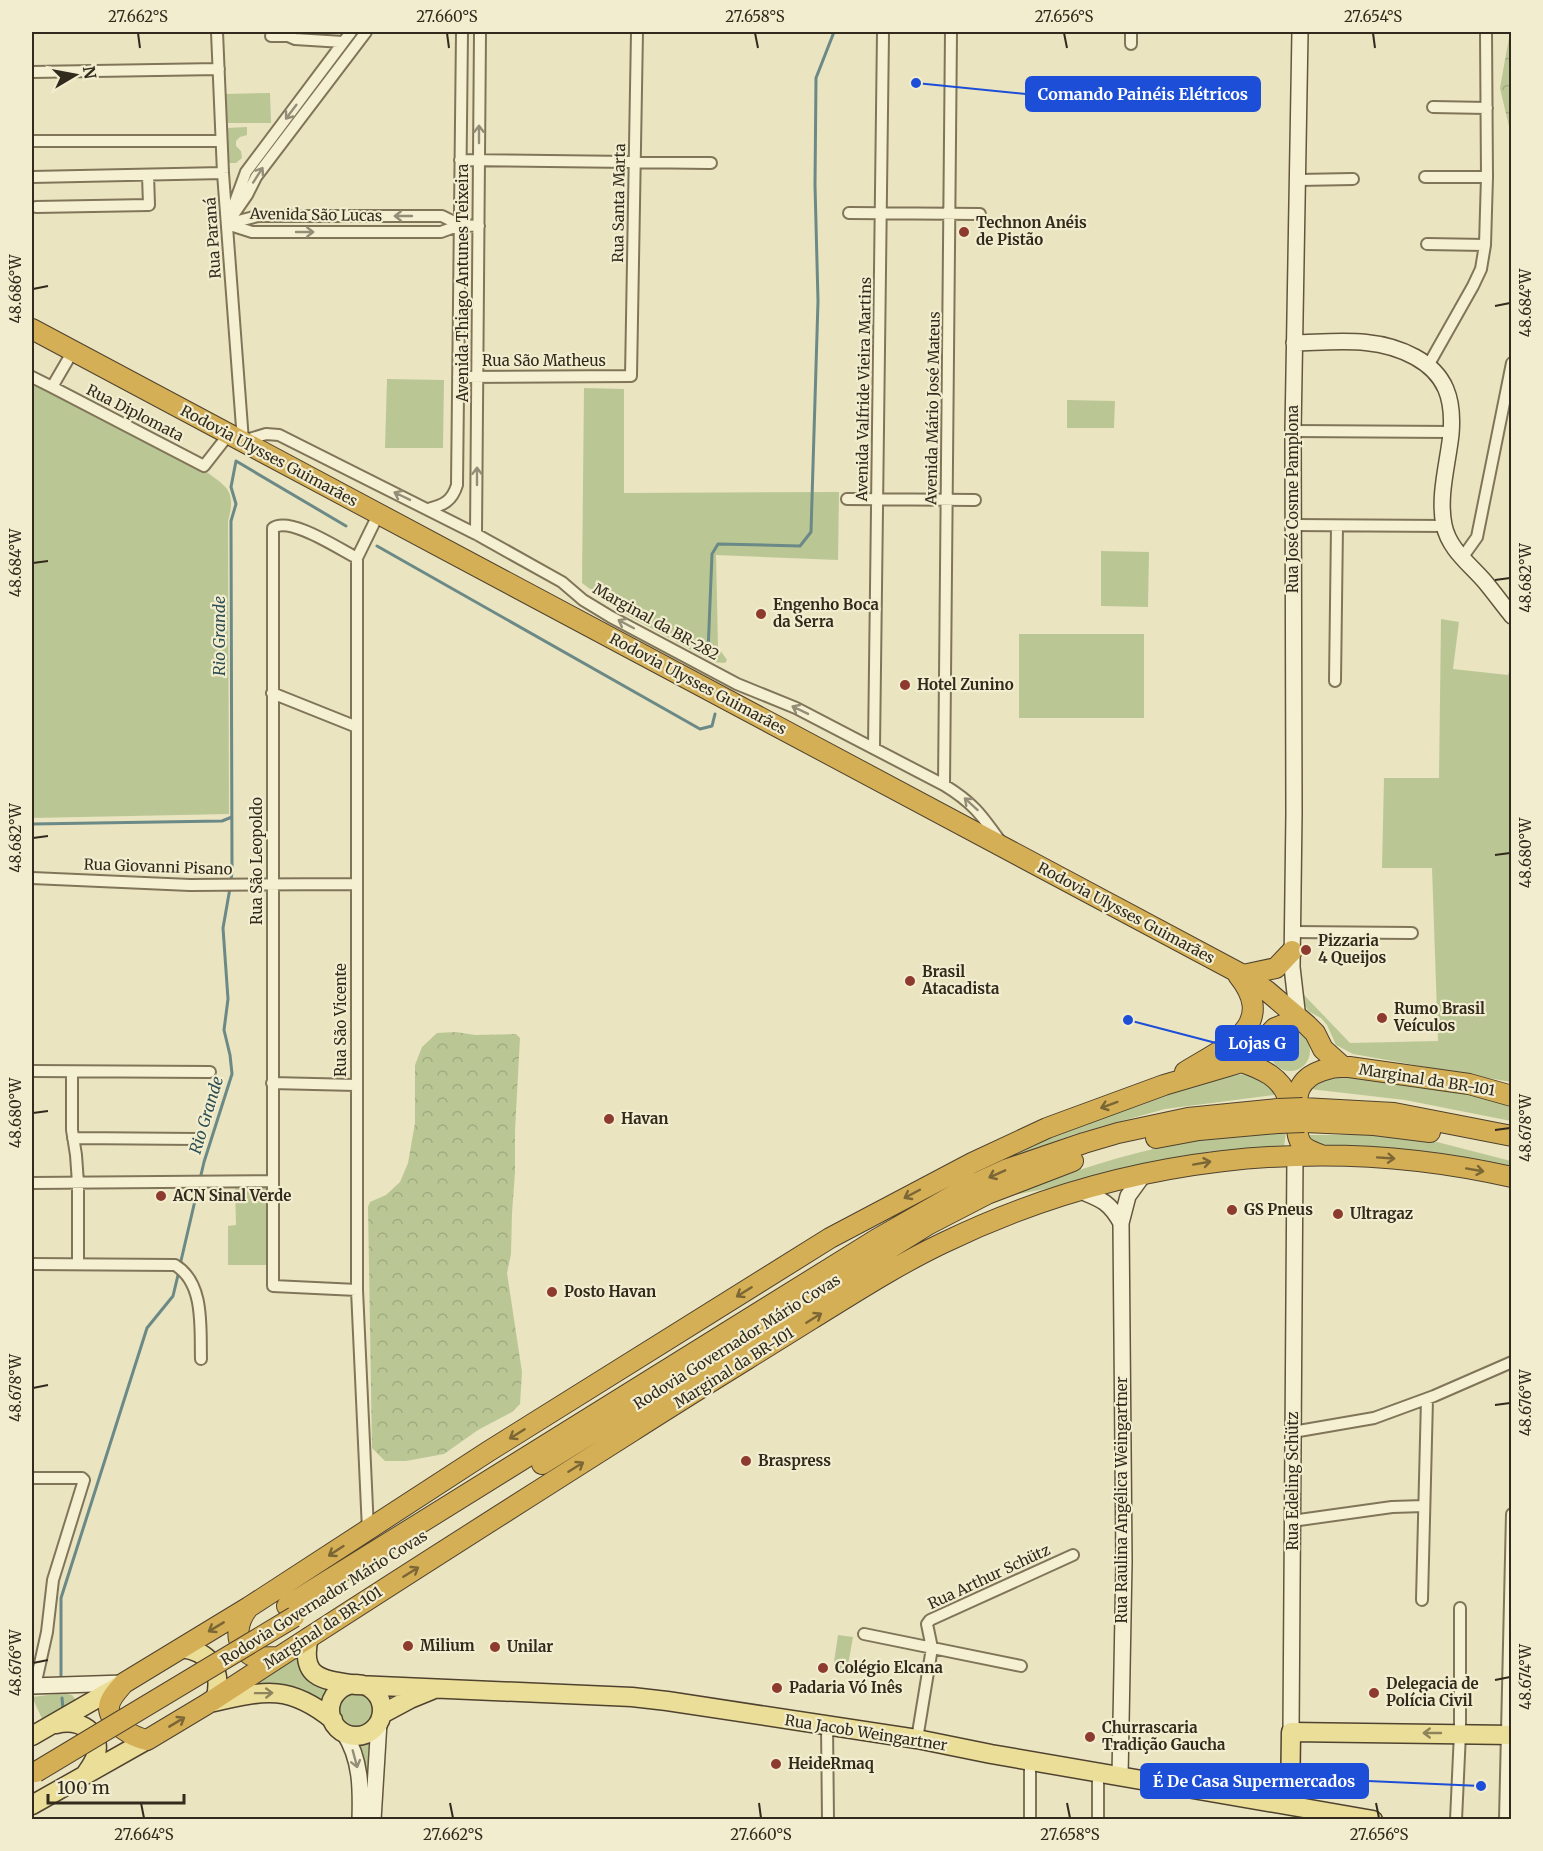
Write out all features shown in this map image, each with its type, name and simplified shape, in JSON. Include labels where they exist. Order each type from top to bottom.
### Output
[{"type":"highway","name":"Rodovia Ulysses Guimarães","points":[[32,329],[1239,973],[1315,1033],[1329,1056],[1343,1067]]},
{"type":"highway","points":[[1164,1085],[1227,1046],[1247,1029],[1253,1012],[1252,996],[1239,973],[1276,968],[1292,959]]},
{"type":"highway","points":[[1268,1034],[1278,1002]]},
{"type":"highway","points":[[147,1740],[126,1731],[101,1705],[112,1698],[124,1683],[830,1238],[1009,1145],[1047,1128],[1164,1085],[1242,1062],[1268,1034],[1298,1019]]},
{"type":"highway","points":[[1268,1156],[1282,1152],[1286,1147],[1291,1084],[1317,1058],[1318,1040]]},
{"type":"highway","points":[[1242,1062],[1263,1070],[1281,1083],[1290,1112]]},
{"type":"highway","points":[[1321,1155],[1308,1149],[1299,1141],[1297,1098],[1299,1088],[1319,1072],[1343,1067]]},
{"type":"highway","name":"Marginal da BR-101","points":[[1343,1067],[1469,1084],[1512,1096]]},
{"type":"highway","name":"Rodovia Governador Mário Covas","points":[[291,1612],[496,1476],[928,1208],[1005,1170],[1118,1133],[1188,1118],[1367,1110],[1422,1117],[1512,1136]]},
{"type":"highway","name":"Rodovia Governador Mário Covas","points":[[33,1769],[911,1234],[955,1209],[1024,1178],[1092,1154],[1165,1136],[1290,1112],[1406,1128],[1512,1150]]},
{"type":"highway","points":[[1422,1117],[1512,1131]]},
{"type":"highway","name":"Marginal da BR-101","points":[[147,1740],[853,1293],[911,1258],[1002,1217],[1078,1190],[1144,1174],[1214,1161],[1268,1156],[1321,1155],[1406,1159],[1512,1177]]},
{"type":"highway","points":[[853,1293],[900,1256],[1024,1178]]},
{"type":"highway","points":[[783,1268],[928,1208]]},
{"type":"highway","points":[[496,1476],[621,1370]]},
{"type":"highway","points":[[249,1606],[240,1622],[238,1633],[242,1644],[249,1654],[257,1657],[278,1657]]},
{"type":"main road","name":"Rua José Cosme Pamplona","points":[[1298,1019],[1292,959],[1293,431],[1300,32]]},
{"type":"main road","points":[[1294,343],[1376,343],[1395,347],[1429,364],[1440,376],[1447,390],[1451,413],[1443,505],[1444,526],[1462,558],[1487,584],[1512,616]]},
{"type":"main road","name":"Rua José Cosme Pamplona","points":[[1278,1002],[1292,959]]},
{"type":"main road","name":"Rua Edeling Schütz","points":[[1290,1812],[1295,1156]]},
{"type":"main road","name":"Rua Raulina Angélica Weingartner","points":[[1120,1776],[1124,1562],[1121,1223],[1128,1196],[1144,1174]]},
{"type":"main road","points":[[1078,1190],[1105,1201],[1113,1208],[1121,1223]]},
{"type":"main road","name":"Rua Jacob Weingartner","points":[[309,1637],[305,1653],[306,1661],[314,1675],[329,1681],[357,1685],[648,1698],[827,1725],[1120,1776],[1290,1812],[1373,1820]]},
{"type":"main road","points":[[182,1648],[201,1653],[209,1660],[218,1678],[211,1700],[248,1694],[287,1694],[308,1702],[352,1736],[368,1734],[381,1718]]},
{"type":"main road","points":[[33,1686],[124,1683]]},
{"type":"main road","points":[[66,1685],[101,1705]]},
{"type":"main road","points":[[360,1820],[357,1760],[350,1742],[338,1727],[332,1704],[335,1696],[349,1686],[357,1685],[373,1691],[382,1705],[373,1820]]},
{"type":"main road","name":"Rua Jacob Weingartner","points":[[381,1718],[410,1699],[438,1688]]},
{"type":"main road","points":[[32,1718],[32,1735],[101,1705]]},
{"type":"main road","points":[[50,1726],[73,1722],[85,1726],[92,1734],[97,1748],[95,1759],[85,1775]]},
{"type":"main road","points":[[1291,1732],[1510,1735]]},
{"type":"main road","name":"Marginal da BR-101","points":[[32,1805],[147,1740]]},
{"type":"street","name":"Rua Paraná","points":[[218,32],[221,141],[227,224],[236,438]]},
{"type":"street","points":[[227,224],[351,32]]},
{"type":"street","points":[[227,224],[246,172],[366,32]]},
{"type":"street","name":"Avenida Thiago Antunes Teixeira","points":[[429,509],[449,502],[457,485],[462,32]]},
{"type":"street","name":"Avenida Thiago Antunes Teixeira","points":[[476,534],[480,32]]},
{"type":"street","name":"Rua Santa Marta","points":[[631,376],[637,32]]},
{"type":"street","name":"Avenida Valfride Vieira Martins","points":[[874,747],[883,32]]},
{"type":"street","name":"Avenida Mário José Mateus","points":[[944,785],[951,32]]},
{"type":"street","points":[[1131,32],[1131,44]]},
{"type":"street","points":[[1429,364],[1473,286],[1480,269],[1485,245],[1488,177],[1486,32]]},
{"type":"street","points":[[271,36],[343,42]]},
{"type":"street","points":[[32,72],[219,69]]},
{"type":"street","points":[[1433,107],[1487,108]]},
{"type":"street","points":[[32,141],[221,141]]},
{"type":"street","points":[[460,160],[711,162]]},
{"type":"street","points":[[32,177],[223,173]]},
{"type":"street","points":[[36,207],[149,205],[148,175]]},
{"type":"street","points":[[1425,177],[1488,177]]},
{"type":"street","points":[[1298,180],[1353,179]]},
{"type":"street","points":[[247,195],[248,205],[258,216]]},
{"type":"street","points":[[849,213],[980,214]]},
{"type":"street","name":"Avenida São Lucas","points":[[227,224],[258,216],[442,216],[460,225]]},
{"type":"street","points":[[353,216],[354,232]]},
{"type":"street","name":"Avenida São Lucas","points":[[227,224],[252,232],[441,232],[460,225],[479,226]]},
{"type":"street","points":[[1427,244],[1485,245]]},
{"type":"street","points":[[52,387],[73,351]]},
{"type":"street","points":[[1462,558],[1477,537],[1512,363]]},
{"type":"street","name":"Rua São Matheus","points":[[458,377],[631,376]]},
{"type":"street","name":"Rua Diplomata","points":[[32,377],[204,466],[236,438]]},
{"type":"street","points":[[1293,431],[1451,432]]},
{"type":"street","name":"Marginal da BR-282","points":[[236,438],[266,434],[279,435],[476,534],[562,582],[583,600],[611,617],[737,684],[796,708],[944,785],[978,809],[1007,850]]},
{"type":"street","points":[[847,499],[975,500]]},
{"type":"street","name":"Rua São Vicente","points":[[368,1530],[357,1290],[357,558],[378,515]]},
{"type":"street","name":"Rua São Leopoldo","points":[[357,558],[296,526],[283,524],[273,528],[273,1286],[357,1290]]},
{"type":"street","points":[[1293,525],[1444,526]]},
{"type":"street","points":[[1335,681],[1337,526]]},
{"type":"street","points":[[272,693],[357,727]]},
{"type":"street","name":"Rua Giovanni Pisano","points":[[32,878],[219,885],[356,884]]},
{"type":"street","points":[[1292,932],[1412,933]]},
{"type":"street","points":[[32,1071],[210,1072]]},
{"type":"street","points":[[72,1072],[73,1138],[78,1183],[78,1264]]},
{"type":"street","points":[[272,1083],[356,1085]]},
{"type":"street","points":[[73,1138],[198,1139]]},
{"type":"street","points":[[32,1183],[272,1181]]},
{"type":"street","points":[[32,1264],[179,1268],[192,1282],[198,1303],[201,1359]]},
{"type":"street","points":[[1293,1432],[1374,1418],[1427,1399],[1512,1362]]},
{"type":"street","points":[[1422,1600],[1427,1399]]},
{"type":"street","points":[[32,1478],[82,1478],[84,1480],[53,1581],[47,1632],[33,1686]]},
{"type":"street","points":[[1292,1521],[1392,1507],[1424,1506]]},
{"type":"street","points":[[1505,1820],[1510,1735],[1512,1514]]},
{"type":"street","name":"Rua Arthur Schütz","points":[[917,1740],[932,1648],[927,1624],[930,1620],[1073,1555]]},
{"type":"street","points":[[1456,1820],[1460,1733],[1460,1608]]},
{"type":"street","points":[[864,1634],[1021,1666]]},
{"type":"street","points":[[827,1725],[828,1820]]},
{"type":"street","points":[[1030,1761],[1030,1820]]},
{"type":"street","points":[[1098,1773],[1098,1820]]},
{"type":"green space","points":[[1510,32],[1512,32],[1511,135],[1500,88]]},
{"type":"green space","points":[[270,93],[271,123],[226,123],[225,94]]},
{"type":"green space","points":[[247,127],[247,135],[236,141],[242,158],[236,163],[228,163],[227,128]]},
{"type":"green space","points":[[387,379],[444,380],[443,448],[385,448]]},
{"type":"green space","points":[[32,381],[203,469],[228,490],[231,502],[228,521],[229,814],[32,818]]},
{"type":"green space","points":[[584,388],[624,389],[624,493],[839,492],[838,560],[716,555],[718,647],[727,660],[725,663],[713,662],[618,610],[582,583]]},
{"type":"green space","points":[[1067,400],[1115,401],[1114,428],[1067,428]]},
{"type":"green space","points":[[1101,551],[1149,552],[1148,607],[1101,606]]},
{"type":"green space","points":[[1441,619],[1459,622],[1453,669],[1508,675],[1511,665],[1511,1082],[1353,1054],[1336,1045],[1327,1025],[1321,1018],[1308,1011],[1304,1003],[1304,995],[1350,1043],[1438,1041],[1432,868],[1382,868],[1384,778],[1439,778]]},
{"type":"green space","points":[[1019,634],[1144,634],[1144,718],[1019,718]]},
{"type":"green space","points":[[1290,1031],[1298,1032],[1304,1037],[1309,1043],[1309,1059],[1304,1065],[1298,1070],[1290,1071],[1282,1070],[1276,1065],[1271,1059],[1270,1051],[1271,1043],[1276,1037],[1282,1032]]},
{"type":"green space","points":[[456,1032],[475,1035],[516,1034],[520,1038],[511,1254],[507,1273],[522,1372],[520,1404],[512,1412],[478,1430],[444,1454],[406,1461],[385,1461],[372,1448],[368,1207],[370,1202],[386,1195],[400,1182],[408,1163],[415,1123],[415,1065],[422,1047],[437,1033]]},
{"type":"green space","points":[[1258,1072],[1282,1094],[1165,1109],[1075,1134],[1019,1155],[1018,1151],[1063,1130],[1198,1081]]},
{"type":"green space","points":[[1329,1074],[1475,1092],[1511,1103],[1511,1121],[1405,1100],[1310,1089]]},
{"type":"green space","points":[[1286,1132],[1284,1147],[1202,1159],[1008,1196],[1136,1153],[1206,1139]]},
{"type":"green space","points":[[1306,1135],[1373,1135],[1437,1142],[1511,1161],[1511,1173],[1311,1146]]},
{"type":"green space","points":[[235,1185],[266,1185],[267,1265],[228,1265],[228,1226],[236,1225]]},
{"type":"green space","points":[[838,1635],[853,1637],[847,1671],[833,1669]]},
{"type":"green space","points":[[296,1654],[303,1675],[318,1684],[335,1688],[327,1704],[311,1696],[248,1686]]},
{"type":"green space","points":[[356,1691],[370,1697],[376,1711],[370,1725],[356,1731],[342,1725],[336,1711],[342,1697]]},
{"type":"green space","points":[[64,1693],[72,1695],[78,1703],[44,1723],[32,1697]]},
{"type":"green space","points":[[371,1742],[366,1786],[365,1763],[359,1747]]},
{"type":"waterway","points":[[708,652],[712,554],[718,544],[800,546],[811,532],[818,301],[815,185],[816,78],[834,32]]},
{"type":"waterway","name":"Rio Grande","points":[[231,881],[231,521],[236,504],[231,487],[236,461],[346,526]]},
{"type":"waterway","points":[[377,546],[700,729],[712,726],[715,714]]},
{"type":"waterway","points":[[32,824],[222,821],[232,817]]},
{"type":"waterway","name":"Rio Grande","points":[[180,1265],[204,1162],[232,1074],[224,1030],[228,999],[223,928],[230,888]]},
{"type":"waterway","name":"Rio Grande","points":[[61,1680],[61,1598],[147,1328],[173,1296],[179,1271]]},
{"type":"waterway","name":"Rio Grande","points":[[62,1698],[63,1709]]},
{"type":"place","name":"Comando Painéis Elétricos","points":[[916,83]]},
{"type":"place","name":"Technon Anéis de Pistão","points":[[964,232]]},
{"type":"place","name":"Engenho Boca da Serra","points":[[761,614]]},
{"type":"place","name":"Hotel Zunino","points":[[905,685]]},
{"type":"place","name":"Pizzaria 4 Queijos","points":[[1306,950]]},
{"type":"place","name":"Brasil Atacadista","points":[[910,981]]},
{"type":"place","name":"Rumo Brasil Veículos","points":[[1382,1018]]},
{"type":"place","name":"Lojas G","points":[[1128,1020]]},
{"type":"place","name":"Havan","points":[[609,1119]]},
{"type":"place","name":"ACN Sinal Verde","points":[[161,1196]]},
{"type":"place","name":"GS Pneus","points":[[1232,1210]]},
{"type":"place","name":"Ultragaz","points":[[1338,1214]]},
{"type":"place","name":"Posto Havan","points":[[552,1292]]},
{"type":"place","name":"Braspress","points":[[746,1461]]},
{"type":"place","name":"Milium","points":[[408,1646]]},
{"type":"place","name":"Unilar","points":[[495,1647]]},
{"type":"place","name":"Colégio Elcana","points":[[823,1668]]},
{"type":"place","name":"Padaria Vó Inês","points":[[777,1688]]},
{"type":"place","name":"Delegacia de Polícia Civil","points":[[1374,1693]]},
{"type":"place","name":"Churrascaria Tradição Gaucha","points":[[1090,1737]]},
{"type":"place","name":"HeideRmaq","points":[[776,1764]]},
{"type":"place","name":"É De Casa Supermercados","points":[[1481,1786]]}]
